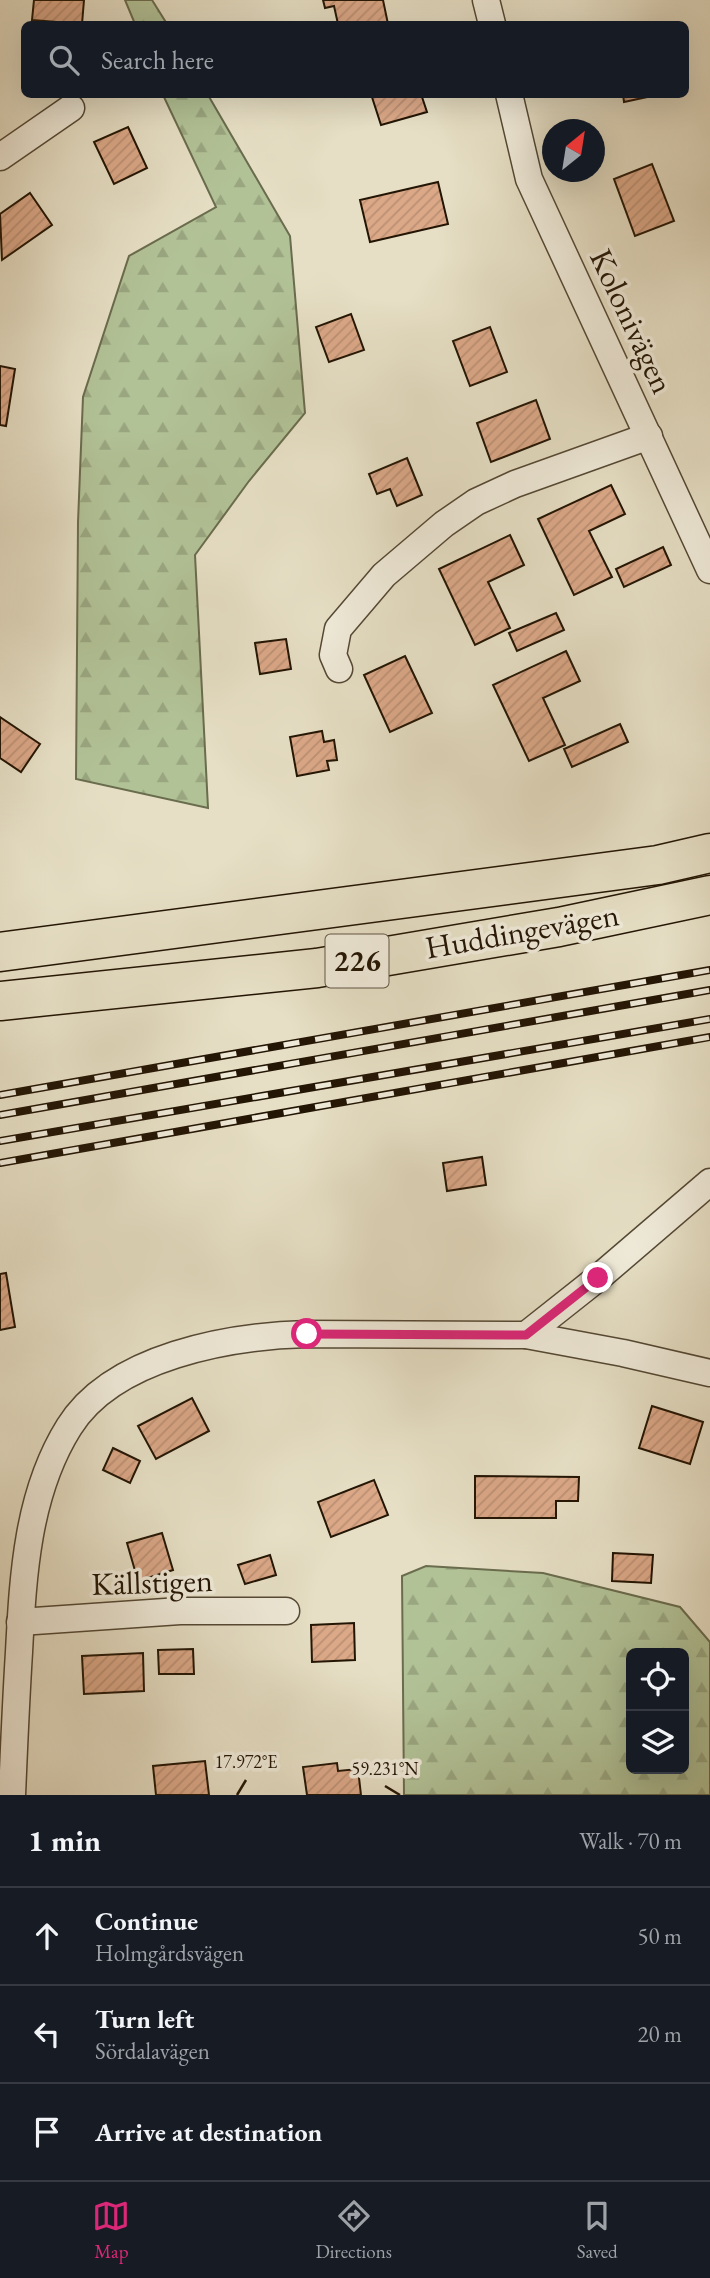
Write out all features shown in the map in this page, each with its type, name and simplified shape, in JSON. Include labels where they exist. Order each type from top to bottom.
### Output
[{"type":"main road","name":"Huddingevägen","points":[[0,952],[658,865],[710,853]]},
{"type":"main road","name":"Huddingevägen","points":[[0,1001],[317,968],[559,927],[710,895]]},
{"type":"street","points":[[486,0],[491,21]]},
{"type":"street","name":"Kolonivägen","points":[[510,98],[529,180],[710,570]]},
{"type":"street","points":[[0,157],[71,108]]},
{"type":"street","points":[[339,669],[333,655],[338,629],[384,575],[443,524],[476,502],[515,484],[649,436]]},
{"type":"street","points":[[526,1335],[598,1278],[710,1182]]},
{"type":"street","points":[[12,1795],[23,1574],[30,1534],[43,1485],[69,1426],[97,1395],[122,1378],[152,1363],[184,1353],[280,1335],[526,1335],[710,1373]]},
{"type":"street","name":"Källstigen","points":[[20,1622],[180,1611],[286,1611]]},
{"type":"green space","points":[[125,0],[152,0],[165,21],[134,21]]},
{"type":"green space","points":[[164,98],[210,98],[290,236],[305,413],[249,481],[195,555],[208,808],[76,779],[78,522],[83,397],[129,256],[216,207]]},
{"type":"green space","points":[[426,1566],[543,1573],[680,1607],[710,1642],[710,1795],[404,1795],[402,1576]]},
{"type":"building","points":[[34,0],[84,0],[82,21],[32,20]]},
{"type":"building","points":[[323,0],[383,0],[387,21],[337,21],[334,6],[325,8]]},
{"type":"building","points":[[372,98],[422,98],[427,112],[381,125]]},
{"type":"building","points":[[624,98],[643,98],[624,102]]},
{"type":"building","points":[[128,127],[147,168],[114,184],[94,142]]},
{"type":"building","points":[[652,164],[674,221],[635,236],[614,179]]},
{"type":"building","points":[[438,182],[448,224],[370,242],[360,200]]},
{"type":"building","points":[[30,193],[52,225],[2,260],[0,214]]},
{"type":"building","points":[[351,314],[364,350],[329,362],[316,327]]},
{"type":"building","points":[[490,327],[507,372],[470,386],[453,341]]},
{"type":"building","points":[[0,366],[15,369],[6,426],[0,425]]},
{"type":"building","points":[[536,400],[550,439],[491,462],[477,423]]},
{"type":"building","points":[[407,458],[422,495],[397,506],[390,489],[377,494],[369,474]]},
{"type":"building","points":[[611,485],[625,514],[589,531],[612,577],[574,595],[538,519]]},
{"type":"building","points":[[510,535],[524,565],[488,582],[510,628],[475,645],[439,569]]},
{"type":"building","points":[[663,547],[671,565],[624,587],[616,569]]},
{"type":"building","points":[[556,613],[564,630],[517,651],[509,633]]},
{"type":"building","points":[[286,639],[291,669],[260,674],[255,643]]},
{"type":"building","points":[[566,651],[580,681],[543,698],[565,745],[529,761],[493,685]]},
{"type":"building","points":[[405,656],[432,713],[390,732],[364,675]]},
{"type":"building","points":[[0,717],[40,744],[21,772],[0,758]]},
{"type":"building","points":[[620,724],[628,742],[572,767],[564,749]]},
{"type":"building","points":[[322,731],[324,742],[334,740],[337,760],[327,761],[329,770],[297,776],[290,737]]},
{"type":"building","points":[[482,1157],[486,1185],[447,1191],[443,1163]]},
{"type":"building","points":[[6,1273],[15,1327],[0,1330],[0,1274]]},
{"type":"building","points":[[192,1398],[209,1431],[156,1459],[138,1426]]},
{"type":"building","points":[[652,1406],[703,1422],[690,1464],[639,1448]]},
{"type":"building","points":[[113,1448],[140,1461],[130,1483],[103,1470]]},
{"type":"building","points":[[475,1476],[579,1477],[578,1501],[556,1501],[556,1518],[475,1518]]},
{"type":"building","points":[[374,1480],[388,1515],[331,1537],[318,1502]]},
{"type":"building","points":[[162,1533],[173,1570],[138,1581],[127,1543]]},
{"type":"building","points":[[613,1553],[653,1555],[651,1583],[612,1581]]},
{"type":"building","points":[[270,1555],[276,1575],[245,1584],[238,1565]]},
{"type":"building","points":[[354,1623],[355,1660],[312,1662],[311,1625]]},
{"type":"building","points":[[193,1649],[194,1674],[159,1674],[158,1650]]},
{"type":"building","points":[[143,1653],[144,1691],[84,1694],[82,1656]]},
{"type":"building","points":[[205,1761],[209,1795],[156,1795],[153,1766]]},
{"type":"building","points":[[337,1763],[338,1771],[358,1769],[361,1795],[307,1795],[303,1767]]},
{"type":"railway","points":[[0,1095],[710,970]]},
{"type":"railway","points":[[0,1115],[710,990]]},
{"type":"railway","points":[[0,1141],[710,1019]]},
{"type":"railway","points":[[0,1163],[710,1037]]},
{"type":"route","points":[[307,1334],[526,1335],[598,1278]]}]
